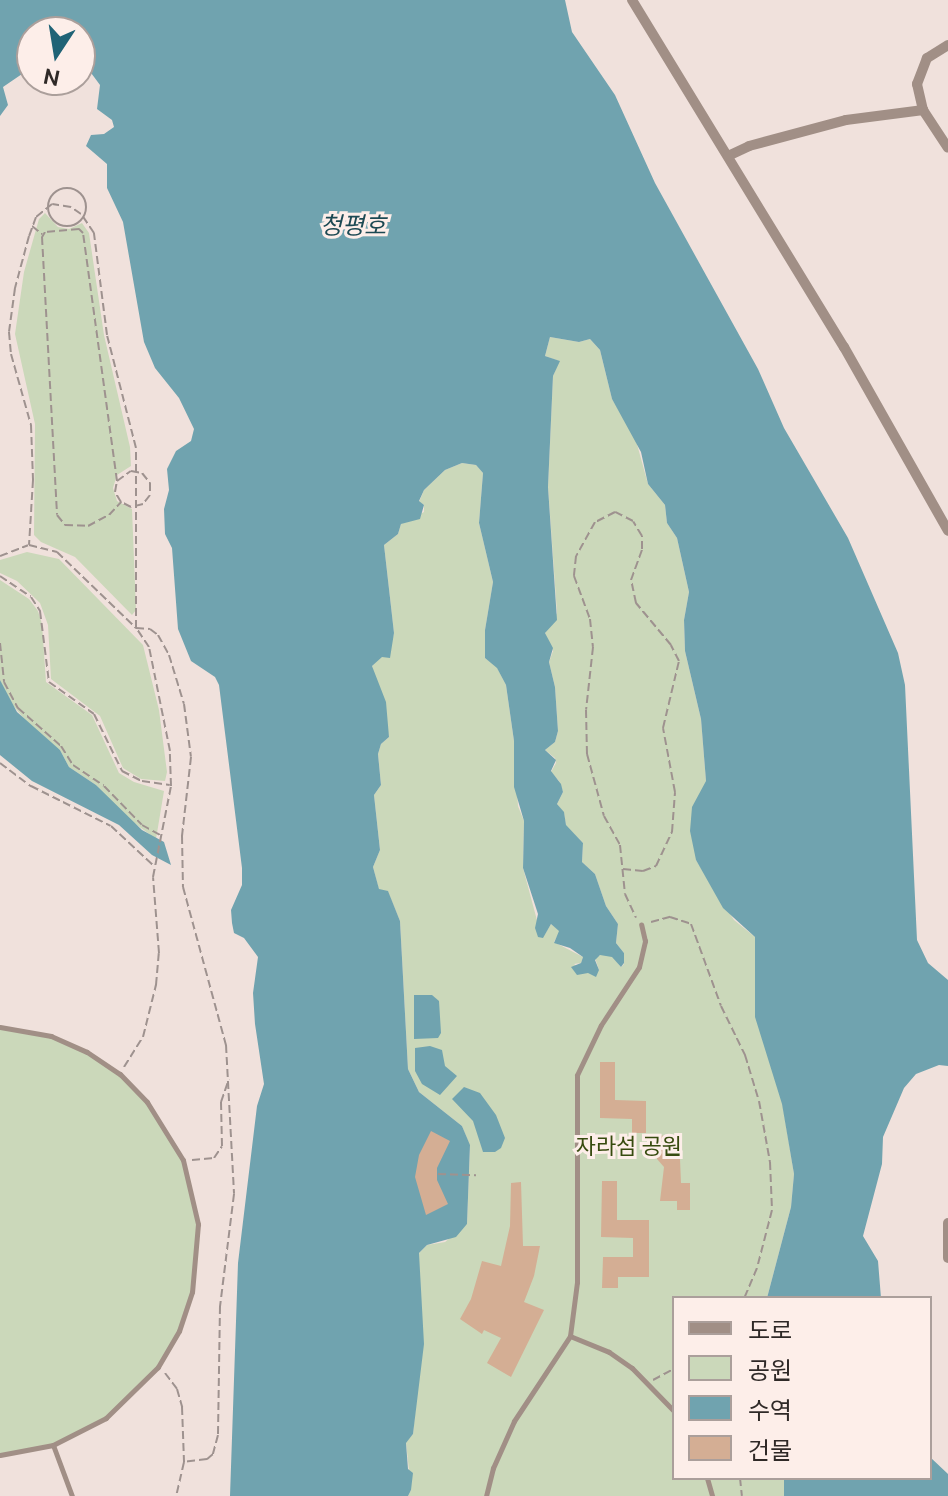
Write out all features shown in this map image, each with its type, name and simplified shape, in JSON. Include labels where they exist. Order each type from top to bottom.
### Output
[{"type":"street","points":[[632,0],[844,347],[948,531]]},
{"type":"street","points":[[948,45],[927,58],[917,84],[923,110],[948,148]]},
{"type":"street","points":[[728,156],[749,146],[846,120],[923,110]]},
{"type":"street","points":[[948,1223],[948,1258]]},
{"type":"lane","points":[[486,1496],[493,1468],[514,1421],[570,1336],[577,1282],[577,1075],[601,1025],[639,967],[645,941],[641,924]]},
{"type":"lane","points":[[0,1027],[51,1036],[87,1052],[120,1074],[147,1102],[183,1160],[198,1224],[192,1292],[179,1331],[158,1367],[106,1418],[53,1445],[0,1455]]},
{"type":"lane","points":[[570,1336],[609,1352],[649,1383],[672,1409]]},
{"type":"lane","points":[[53,1445],[72,1496]]},
{"type":"path","points":[[69,188],[84,198],[84,217],[75,225],[62,226],[52,219],[48,207],[52,195],[69,188]]},
{"type":"path","points":[[29,545],[31,425],[11,354],[9,332],[15,288],[32,226],[52,204],[71,207],[84,217],[94,233],[107,335],[136,448],[136,628]]},
{"type":"path","points":[[32,226],[43,235],[57,515],[65,525],[88,526],[109,515],[121,502]]},
{"type":"path","points":[[43,235],[79,229],[83,233],[117,481],[115,492],[121,502],[137,507]]},
{"type":"path","points":[[117,481],[125,473],[136,471],[147,477],[151,489],[147,500],[137,507]]},
{"type":"path","points":[[623,869],[643,871],[656,866],[672,832],[675,792],[663,728],[679,661],[671,645],[636,603],[631,580],[642,549],[642,536],[633,521],[615,512],[595,522],[576,556],[573,569],[590,619],[593,647],[586,710],[587,754],[604,816],[620,845],[627,902],[641,924],[670,917],[691,924],[721,1006],[745,1055],[759,1101],[770,1162],[772,1210],[757,1268],[745,1296]]},
{"type":"path","points":[[0,556],[29,545],[57,552],[136,628],[149,647],[156,674],[170,751],[171,786],[155,867],[159,953],[156,985],[143,1037],[120,1074]]},
{"type":"path","points":[[0,576],[31,597],[40,611],[49,682],[94,714],[122,771],[142,781],[171,786]]},
{"type":"path","points":[[136,628],[150,629],[158,635],[169,655],[184,704],[191,757],[182,836],[183,887],[219,1009],[229,1078],[234,1194],[220,1306],[218,1435],[213,1454],[207,1459],[184,1462]]},
{"type":"path","points":[[0,643],[4,682],[18,708],[61,746],[79,770],[104,786],[148,830],[161,836]]},
{"type":"path","points":[[0,763],[31,786],[111,826],[155,867]]},
{"type":"path","points":[[183,1160],[214,1158],[222,1146],[221,1102],[229,1078]]},
{"type":"path","points":[[438,1174],[476,1175]]},
{"type":"path","points":[[158,1367],[171,1378],[182,1407],[184,1462],[176,1496]]},
{"type":"path","points":[[649,1383],[672,1370]]},
{"type":"green space","points":[[45,213],[58,227],[69,229],[82,223],[89,233],[104,335],[130,447],[131,466],[117,475],[113,488],[117,501],[132,509],[136,610],[132,615],[75,557],[41,542],[34,535],[35,424],[15,334],[24,272],[39,219]]},
{"type":"green space","name":"자라섬 공원","points":[[550,337],[579,342],[590,339],[600,350],[612,399],[635,437],[648,484],[665,505],[667,523],[677,538],[689,592],[684,620],[685,651],[701,719],[706,781],[696,860],[734,920],[755,937],[794,1174],[791,1207],[768,1296],[672,1296],[672,1480],[784,1480],[784,1496],[408,1496],[411,1490],[406,1442],[413,1434],[416,1403],[419,1253],[427,1245],[445,1242],[467,1224],[470,1146],[462,1126],[419,1092],[408,1069],[400,921],[388,892],[379,890],[373,867],[380,850],[374,795],[381,785],[378,754],[381,744],[389,737],[372,666],[391,645],[394,633],[384,545],[398,534],[401,524],[424,512],[424,505],[419,502],[424,490],[445,470],[462,463],[476,465],[483,473],[479,523],[493,582],[485,630],[485,658],[497,667],[506,685],[514,741],[518,806],[524,821],[523,868],[538,924],[545,934],[551,924],[560,931],[554,942],[583,957],[581,963],[574,964],[586,973],[599,970],[595,958],[602,954],[612,956],[621,967],[624,964],[624,953],[616,943],[618,924],[606,906],[595,874],[582,862],[583,843],[566,826],[564,813],[557,804],[563,792],[551,772],[555,758],[545,750],[555,742],[558,731],[555,687],[549,662],[553,651],[545,633],[557,613],[548,487],[553,376],[559,361],[545,356]]},
{"type":"green space","points":[[27,552],[59,559],[143,645],[159,710],[167,772],[165,781],[141,779],[123,768],[100,716],[51,679],[48,625],[40,603],[17,581],[0,573],[0,560]]},
{"type":"green space","points":[[0,580],[29,599],[38,611],[42,624],[46,682],[92,715],[119,773],[134,782],[164,791],[156,839],[126,817],[96,785],[69,767],[60,750],[31,727],[6,697],[0,680]]},
{"type":"green space","points":[[0,1027],[51,1036],[87,1052],[120,1074],[147,1102],[183,1160],[198,1224],[192,1292],[179,1331],[158,1367],[106,1418],[53,1445],[0,1455]]},
{"type":"water","name":"청평호","points":[[0,0],[565,0],[572,32],[615,95],[655,183],[758,369],[784,428],[848,538],[898,653],[905,685],[917,940],[928,963],[948,980],[948,1066],[939,1065],[916,1074],[904,1088],[883,1137],[882,1164],[863,1236],[878,1261],[881,1296],[768,1296],[791,1207],[794,1174],[782,1104],[755,1017],[755,937],[723,908],[696,860],[690,831],[692,807],[706,781],[701,719],[685,651],[684,620],[689,592],[677,538],[667,523],[665,505],[648,484],[641,452],[612,399],[600,350],[590,339],[579,342],[550,337],[545,356],[560,361],[553,376],[548,487],[557,620],[545,633],[553,648],[549,662],[555,687],[558,731],[555,742],[545,750],[556,760],[551,771],[563,792],[557,804],[564,812],[566,825],[583,843],[582,862],[595,874],[606,906],[618,924],[616,943],[624,953],[624,963],[621,967],[612,957],[600,955],[595,960],[599,970],[596,977],[588,973],[577,975],[571,967],[581,963],[583,957],[570,948],[554,943],[559,931],[551,924],[543,938],[538,937],[535,928],[538,914],[523,868],[524,821],[514,787],[514,741],[506,685],[497,668],[485,658],[485,630],[493,582],[479,523],[483,473],[476,465],[462,463],[445,470],[424,490],[419,501],[424,505],[420,519],[401,524],[398,534],[384,545],[394,633],[390,658],[382,657],[372,666],[386,702],[389,737],[381,744],[378,754],[381,785],[374,795],[380,850],[373,867],[379,889],[388,891],[400,921],[408,1069],[419,1092],[462,1126],[470,1145],[467,1224],[456,1237],[427,1245],[419,1253],[424,1344],[413,1434],[406,1443],[408,1469],[413,1473],[411,1490],[408,1496],[230,1496],[238,1263],[257,1106],[264,1084],[253,993],[258,957],[244,938],[234,933],[232,923],[231,910],[242,885],[242,868],[219,685],[215,677],[191,661],[178,629],[172,548],[165,534],[164,509],[169,490],[167,469],[176,451],[191,441],[194,429],[179,398],[155,368],[144,342],[123,222],[107,188],[107,164],[86,146],[91,135],[104,134],[114,127],[112,120],[97,109],[100,85],[96,80],[96,16],[16,16],[16,78],[3,87],[8,105],[0,116]]},
{"type":"water","points":[[0,680],[17,712],[60,750],[69,767],[96,785],[142,830],[164,842],[171,865],[152,855],[119,825],[32,781],[0,755]]},
{"type":"water","points":[[414,995],[432,995],[439,1001],[441,1033],[438,1038],[414,1039]]},
{"type":"water","points":[[430,1046],[442,1050],[445,1066],[457,1076],[440,1095],[422,1084],[415,1071],[415,1048]]},
{"type":"water","points":[[464,1087],[480,1093],[496,1115],[505,1138],[501,1148],[495,1152],[483,1152],[473,1121],[452,1099]]},
{"type":"water","points":[[932,1459],[948,1474],[948,1496],[784,1496],[784,1480],[932,1480]]},
{"type":"building","points":[[600,1062],[615,1062],[615,1100],[646,1101],[646,1133],[632,1133],[632,1119],[600,1118]]},
{"type":"building","points":[[431,1131],[450,1141],[437,1168],[437,1180],[448,1204],[426,1215],[415,1177],[419,1155]]},
{"type":"building","points":[[679,1135],[681,1183],[690,1183],[690,1210],[677,1210],[677,1201],[660,1201],[664,1167],[657,1159],[656,1136]]},
{"type":"building","points":[[602,1181],[617,1181],[617,1220],[649,1220],[649,1277],[618,1277],[618,1288],[602,1288],[603,1257],[633,1257],[633,1238],[601,1237]]},
{"type":"building","points":[[521,1182],[523,1246],[540,1246],[534,1276],[524,1302],[544,1310],[511,1377],[487,1363],[501,1338],[484,1330],[482,1334],[460,1319],[471,1299],[482,1261],[501,1266],[510,1226],[511,1183]]}]
